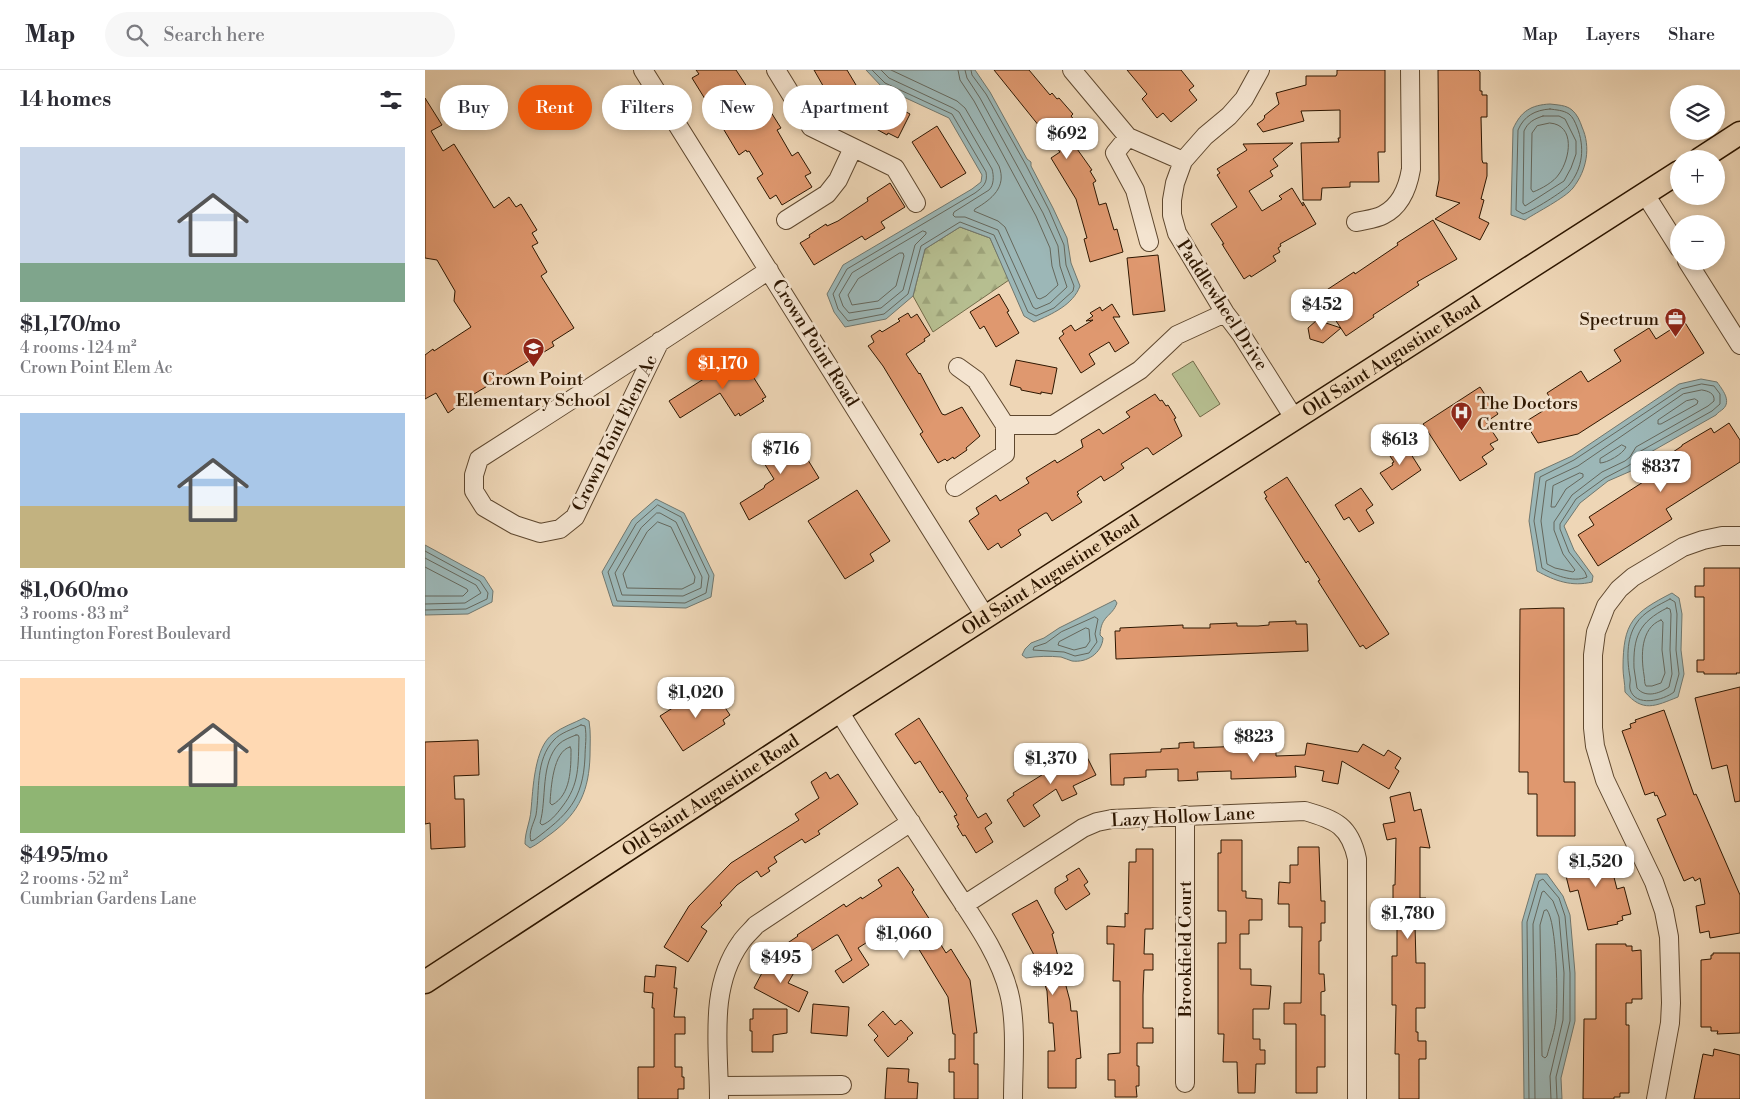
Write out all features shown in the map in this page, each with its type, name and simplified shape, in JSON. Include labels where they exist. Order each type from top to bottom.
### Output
[{"type":"main road","points":[[1714,150],[1740,133]]},
{"type":"main road","name":"Old Saint Augustine Road","points":[[425,982],[985,616],[1670,178]]},
{"type":"street","name":"Crown Point Road","points":[[643,70],[985,616]]},
{"type":"street","points":[[776,70],[811,127],[895,168],[916,203]]},
{"type":"street","points":[[1072,70],[1128,137],[1183,161]]},
{"type":"street","name":"Paddlewheel Drive","points":[[1259,70],[1244,99],[1229,116],[1205,136],[1183,161],[1175,183],[1172,215],[1177,233],[1225,313],[1241,334],[1294,418]]},
{"type":"street","points":[[1356,222],[1383,216],[1399,203],[1409,185],[1411,169],[1410,70]]},
{"type":"street","points":[[1128,137],[1115,153],[1135,190],[1149,242]]},
{"type":"street","points":[[785,220],[827,194],[838,180],[853,148]]},
{"type":"street","points":[[1645,194],[1670,234]]},
{"type":"street","name":"Crown Point Elem Ac","points":[[660,341],[575,517],[560,529],[540,533],[515,525],[484,507],[474,491],[474,475],[479,459],[634,360],[660,341],[769,270]]},
{"type":"street","points":[[1693,270],[1740,345]]},
{"type":"street","points":[[1005,425],[1053,425],[1140,370],[1177,335],[1225,313]]},
{"type":"street","points":[[955,487],[1005,454],[1005,425],[976,380],[958,368]]},
{"type":"street","points":[[1656,1099],[1670,1023],[1669,937],[1664,911],[1654,882],[1605,780],[1595,746],[1593,728],[1593,655],[1596,632],[1606,606],[1619,589],[1633,578],[1683,547],[1713,538],[1740,536]]},
{"type":"street","points":[[839,711],[994,954],[1009,994],[1013,1018],[1013,1099]]},
{"type":"street","name":"Lazy Hollow Lane","points":[[964,905],[1083,828],[1097,822],[1111,819],[1305,811],[1327,817],[1344,828],[1354,844],[1357,859],[1357,1099]]},
{"type":"street","name":"Brookfield Court","points":[[1185,816],[1185,1083]]},
{"type":"street","points":[[842,1084],[719,1092],[717,1001],[722,980],[729,962],[741,942],[756,925],[911,822]]},
{"type":"green space","points":[[960,227],[990,238],[1009,280],[933,332],[913,296],[925,249]]},
{"type":"green space","points":[[1193,361],[1220,404],[1200,417],[1172,374]]},
{"type":"water","points":[[866,70],[975,70],[990,92],[1027,159],[1031,162],[1031,166],[1067,238],[1071,263],[1080,286],[1077,293],[1067,304],[1034,322],[1024,316],[990,238],[960,227],[925,249],[913,296],[886,319],[845,327],[834,312],[827,294],[843,265],[981,182],[982,175],[949,118],[907,99],[907,85],[880,85]]},
{"type":"water","points":[[1550,104],[1567,107],[1577,116],[1585,135],[1586,158],[1582,174],[1573,188],[1525,220],[1511,215],[1513,129],[1519,118],[1527,110]]},
{"type":"water","points":[[1701,379],[1717,382],[1726,399],[1726,406],[1716,415],[1642,457],[1640,464],[1631,471],[1608,481],[1580,503],[1564,526],[1574,550],[1593,576],[1592,582],[1577,584],[1564,582],[1550,578],[1537,571],[1529,521],[1535,473],[1572,456],[1679,384]]},
{"type":"water","points":[[656,499],[684,513],[714,575],[711,597],[686,608],[613,606],[602,572],[632,520]]},
{"type":"water","points":[[425,545],[484,577],[493,591],[492,602],[468,614],[425,615]]},
{"type":"water","points":[[1672,593],[1679,598],[1682,614],[1681,650],[1684,674],[1678,697],[1656,705],[1644,705],[1632,699],[1625,692],[1623,668],[1625,640],[1628,629],[1639,613]]},
{"type":"water","points":[[1115,600],[1117,603],[1115,608],[1102,624],[1100,635],[1103,638],[1100,648],[1088,659],[1072,661],[1061,657],[1026,658],[1022,655],[1031,643]]},
{"type":"water","points":[[584,718],[589,721],[590,756],[588,779],[581,799],[570,817],[562,825],[530,848],[525,844],[525,839],[538,758],[547,740],[553,734]]},
{"type":"water","points":[[1536,874],[1547,874],[1563,896],[1570,915],[1575,973],[1575,1021],[1561,1078],[1562,1099],[1524,1099],[1522,922]]},
{"type":"building","points":[[696,70],[736,70],[746,85],[702,85],[702,94],[692,78],[699,74]]},
{"type":"building","points":[[814,70],[847,70],[856,85],[823,85]]},
{"type":"building","points":[[994,70],[1029,70],[1050,95],[1052,93],[1057,99],[1059,98],[1073,114],[1071,116],[1076,122],[1065,132],[1092,170],[1090,171],[1096,181],[1093,183],[1099,205],[1106,203],[1114,230],[1117,229],[1123,252],[1090,262],[1084,239],[1087,238],[1076,199],[1051,158],[1060,152]]},
{"type":"building","points":[[1127,70],[1181,70],[1194,86],[1189,90],[1197,100],[1171,122],[1163,113],[1157,118],[1142,99],[1147,94]]},
{"type":"building","points":[[1337,70],[1385,70],[1385,152],[1378,152],[1379,182],[1350,182],[1350,187],[1322,188],[1321,200],[1303,200],[1301,143],[1339,142],[1340,110],[1301,111],[1304,121],[1263,132],[1257,124],[1279,104],[1276,93],[1306,85],[1306,76],[1336,76]]},
{"type":"building","points":[[1438,70],[1478,70],[1480,72],[1480,91],[1482,91],[1482,95],[1487,95],[1487,117],[1481,117],[1482,160],[1483,163],[1487,163],[1487,176],[1481,199],[1484,200],[1479,218],[1489,223],[1480,240],[1435,219],[1460,203],[1436,196],[1439,180]]},
{"type":"building","points":[[425,98],[440,122],[440,126],[431,131],[443,151],[454,144],[494,208],[509,197],[516,207],[521,204],[537,230],[532,233],[538,243],[532,246],[547,272],[541,276],[574,328],[552,342],[554,346],[474,394],[448,413],[436,393],[425,399],[425,355],[471,327],[454,301],[455,291],[437,260],[425,258]]},
{"type":"building","points":[[773,115],[781,128],[777,130],[792,156],[798,152],[811,173],[805,176],[812,187],[782,205],[776,195],[770,199],[757,178],[763,174],[749,151],[747,152],[746,150],[739,155],[724,130],[773,130]]},
{"type":"building","points":[[937,126],[966,173],[941,188],[912,142]]},
{"type":"building","points":[[878,130],[902,130],[898,138],[888,133],[887,135]]},
{"type":"building","points":[[1293,143],[1273,159],[1278,166],[1270,171],[1273,176],[1249,191],[1262,211],[1282,199],[1279,196],[1292,188],[1316,224],[1280,244],[1281,246],[1278,248],[1280,252],[1273,256],[1276,261],[1251,277],[1250,275],[1244,279],[1211,224],[1237,207],[1217,175],[1220,173],[1217,169],[1247,150],[1243,144]]},
{"type":"building","points":[[890,183],[905,207],[881,222],[885,228],[865,240],[862,236],[814,265],[800,243],[826,224],[827,226],[838,221],[868,201],[867,198]]},
{"type":"building","points":[[1433,220],[1457,259],[1417,282],[1419,285],[1373,315],[1374,317],[1346,336],[1319,295],[1354,272],[1355,274],[1398,245],[1397,243]]},
{"type":"building","points":[[1158,255],[1165,311],[1133,315],[1127,258]]},
{"type":"building","points":[[999,294],[1019,333],[996,347],[984,326],[980,329],[970,312]]},
{"type":"building","points":[[1112,304],[1120,317],[1113,317],[1129,343],[1115,352],[1109,342],[1089,354],[1095,364],[1081,373],[1059,338],[1064,334],[1062,331],[1071,325],[1075,331],[1093,320],[1086,321],[1093,316],[1090,313],[1100,307],[1102,311]]},
{"type":"building","points":[[908,313],[911,318],[917,314],[930,335],[924,339],[925,341],[906,354],[920,373],[942,414],[945,415],[962,407],[980,436],[966,448],[967,450],[954,459],[953,457],[947,461],[945,459],[938,463],[920,434],[923,432],[883,366],[868,346],[874,342],[871,336],[880,330],[882,332],[900,321],[898,319]]},
{"type":"building","points":[[1317,320],[1341,328],[1323,343],[1310,339],[1308,328]]},
{"type":"building","points":[[1684,321],[1704,353],[1578,434],[1538,443],[1525,422],[1554,404],[1547,393],[1581,371],[1588,382],[1621,361],[1614,350],[1649,328],[1656,339]]},
{"type":"building","points":[[740,356],[766,397],[762,399],[764,401],[740,416],[739,413],[735,416],[720,393],[680,418],[669,401]]},
{"type":"building","points":[[1016,360],[1057,368],[1052,394],[1021,390],[1021,388],[1010,385]]},
{"type":"building","name":"The Doctors Centre","points":[[1480,387],[1498,414],[1486,422],[1498,440],[1490,444],[1494,449],[1482,457],[1487,464],[1460,481],[1423,424]]},
{"type":"building","points":[[1155,394],[1160,401],[1162,400],[1166,406],[1168,405],[1176,418],[1174,419],[1182,436],[1153,455],[1146,448],[1121,464],[1124,468],[1114,475],[1104,481],[1101,476],[1077,492],[1082,502],[1052,521],[1047,513],[1045,513],[1018,530],[1021,535],[1001,548],[998,543],[988,550],[969,521],[979,514],[976,508],[996,495],[1000,501],[1029,483],[1026,478],[1055,460],[1057,463],[1083,447],[1081,440],[1099,429],[1103,434],[1130,417],[1126,412]]},
{"type":"building","points":[[1729,423],[1740,440],[1740,462],[1666,509],[1672,519],[1598,566],[1578,535],[1594,525],[1589,517],[1657,473],[1652,466],[1682,445],[1711,428],[1714,433]]},
{"type":"building","points":[[786,434],[788,436],[792,434],[819,478],[749,520],[740,503],[764,488],[765,485],[774,479],[759,455],[763,453],[761,450]]},
{"type":"building","points":[[1402,440],[1421,470],[1392,490],[1380,473],[1393,465],[1392,463],[1394,462],[1386,450]]},
{"type":"building","points":[[1287,477],[1389,634],[1366,649],[1363,645],[1360,647],[1318,581],[1320,580],[1308,561],[1306,563],[1265,498],[1267,497],[1264,492]]},
{"type":"building","points":[[1361,488],[1373,505],[1366,510],[1374,523],[1359,532],[1349,517],[1344,520],[1335,505]]},
{"type":"building","points":[[857,490],[890,541],[870,554],[874,561],[845,579],[808,521]]},
{"type":"building","points":[[1704,568],[1740,568],[1740,673],[1737,674],[1704,674],[1704,672],[1697,672],[1697,660],[1704,660],[1704,597],[1695,597],[1695,586],[1704,586]]},
{"type":"building","points":[[1564,608],[1564,782],[1575,782],[1575,836],[1537,836],[1537,794],[1528,794],[1528,772],[1519,772],[1520,609]]},
{"type":"building","points":[[1296,621],[1296,624],[1307,624],[1308,651],[1116,659],[1115,631],[1120,631],[1120,628],[1183,625],[1183,628],[1210,628],[1210,624],[1237,623],[1237,626],[1258,626],[1269,625],[1269,622]]},
{"type":"building","points":[[1740,687],[1740,801],[1735,802],[1727,765],[1712,769],[1695,698]]},
{"type":"building","points":[[714,691],[730,715],[723,720],[725,724],[683,751],[660,716],[682,702],[684,705],[704,692],[706,695]]},
{"type":"building","points":[[1664,710],[1694,795],[1696,794],[1740,895],[1740,933],[1710,938],[1709,931],[1700,933],[1696,906],[1705,904],[1700,878],[1695,881],[1693,877],[1684,881],[1657,819],[1666,815],[1654,792],[1645,795],[1622,731],[1631,728],[1630,724],[1636,722],[1635,720]]},
{"type":"building","points":[[919,718],[968,796],[966,798],[978,818],[986,813],[992,823],[985,828],[993,842],[976,853],[957,826],[959,825],[954,816],[957,815],[942,791],[940,793],[920,761],[915,764],[895,734]]},
{"type":"building","points":[[478,740],[479,775],[454,776],[455,799],[464,799],[465,847],[431,849],[430,823],[425,824],[425,742]]},
{"type":"building","points":[[1194,742],[1194,748],[1268,745],[1268,749],[1276,749],[1276,756],[1305,755],[1307,743],[1358,752],[1363,744],[1384,756],[1388,750],[1401,758],[1395,768],[1399,771],[1389,789],[1342,761],[1338,784],[1322,781],[1324,771],[1295,766],[1296,777],[1231,779],[1231,771],[1197,772],[1198,780],[1178,781],[1178,769],[1146,770],[1146,777],[1124,778],[1124,785],[1111,785],[1110,754],[1161,752],[1161,749],[1179,748],[1179,743]]},
{"type":"building","points":[[1065,751],[1070,760],[1085,753],[1096,775],[1073,786],[1077,794],[1062,801],[1056,789],[1033,805],[1040,816],[1024,827],[1007,800],[1014,795],[1013,793],[1053,768],[1049,760]]},
{"type":"building","points":[[826,772],[830,779],[838,774],[858,804],[818,831],[820,834],[805,843],[802,839],[774,857],[777,862],[768,868],[770,871],[761,877],[757,871],[737,885],[720,903],[722,905],[701,927],[707,931],[688,962],[664,947],[689,906],[731,863],[799,820],[795,814],[819,798],[811,782]]},
{"type":"building","points":[[1410,792],[1414,811],[1421,809],[1430,848],[1420,847],[1420,898],[1426,898],[1425,918],[1416,917],[1415,925],[1416,963],[1425,963],[1425,1008],[1416,1008],[1416,1032],[1418,1032],[1418,1041],[1426,1041],[1426,1059],[1419,1059],[1419,1099],[1399,1099],[1399,1054],[1395,1054],[1396,1005],[1392,1005],[1392,956],[1397,956],[1397,908],[1393,908],[1396,838],[1387,840],[1383,824],[1395,822],[1390,797]]},
{"type":"building","points":[[1221,840],[1242,840],[1242,891],[1246,891],[1246,898],[1262,899],[1262,920],[1249,920],[1249,934],[1240,934],[1240,969],[1251,969],[1251,985],[1271,986],[1269,1009],[1253,1009],[1253,1039],[1260,1039],[1260,1050],[1265,1050],[1265,1064],[1256,1064],[1255,1093],[1238,1093],[1237,1062],[1223,1062],[1224,1034],[1218,1034],[1218,943],[1226,943],[1226,911],[1218,911],[1218,853],[1221,853]]},
{"type":"building","points":[[1298,847],[1319,847],[1321,901],[1325,901],[1325,923],[1321,923],[1321,941],[1319,941],[1319,974],[1324,974],[1325,991],[1321,992],[1321,1015],[1325,1015],[1325,1067],[1317,1067],[1317,1093],[1296,1093],[1296,1024],[1284,1024],[1284,1003],[1301,1003],[1302,927],[1289,927],[1289,904],[1278,904],[1279,882],[1290,883],[1290,865],[1298,865]]},
{"type":"building","points":[[1598,848],[1598,852],[1607,850],[1617,889],[1624,887],[1631,914],[1622,916],[1623,920],[1617,922],[1618,924],[1588,930],[1578,890],[1570,892],[1561,856]]},
{"type":"building","points":[[1136,849],[1153,849],[1153,929],[1145,929],[1144,954],[1153,954],[1153,970],[1144,970],[1143,1028],[1153,1028],[1153,1043],[1137,1043],[1139,1086],[1136,1086],[1137,1097],[1115,1097],[1115,1080],[1108,1080],[1108,1054],[1120,1053],[1120,981],[1113,981],[1114,944],[1107,944],[1107,926],[1125,927],[1125,913],[1128,914],[1129,862],[1136,862]]},
{"type":"building","points":[[898,867],[914,890],[912,892],[930,920],[932,919],[938,929],[933,932],[946,953],[951,949],[970,980],[977,1033],[974,1033],[974,1064],[978,1064],[978,1099],[954,1099],[954,1072],[949,1072],[949,1059],[955,1059],[955,1034],[953,1034],[948,997],[912,938],[907,941],[896,924],[858,948],[869,965],[843,983],[835,971],[852,960],[838,935],[797,960],[786,944],[844,904],[846,907],[882,886],[878,880]]},
{"type":"building","points":[[1079,868],[1088,882],[1084,885],[1090,894],[1066,910],[1055,893],[1055,888],[1068,880],[1066,876]]},
{"type":"building","points":[[1037,900],[1054,933],[1052,934],[1059,960],[1068,958],[1071,969],[1062,971],[1071,1011],[1077,1011],[1081,1058],[1076,1059],[1076,1088],[1048,1088],[1048,1051],[1055,1051],[1053,1023],[1049,1023],[1047,991],[1033,953],[1012,914]]},
{"type":"building","points":[[1596,944],[1626,944],[1626,946],[1632,946],[1632,951],[1641,950],[1642,999],[1632,999],[1632,1003],[1626,1003],[1626,1025],[1629,1025],[1629,1093],[1620,1093],[1620,1097],[1614,1097],[1614,1099],[1583,1099],[1584,1019],[1596,1019]]},
{"type":"building","points":[[1713,953],[1740,953],[1740,1033],[1717,1034],[1718,1031],[1711,1031],[1711,1027],[1701,1027],[1701,960],[1711,959]]},
{"type":"building","points":[[771,956],[796,969],[788,983],[808,992],[799,1012],[754,988]]},
{"type":"building","points":[[656,965],[676,967],[674,988],[677,988],[674,1017],[685,1017],[685,1034],[675,1034],[675,1067],[682,1067],[682,1077],[684,1077],[684,1089],[678,1089],[678,1099],[638,1099],[638,1067],[654,1067],[653,993],[644,992],[645,976],[655,977]]},
{"type":"building","points":[[813,1004],[849,1007],[847,1036],[811,1033]]},
{"type":"building","points":[[753,1009],[787,1009],[787,1033],[773,1035],[773,1052],[752,1052],[750,1019],[753,1019]]},
{"type":"building","points":[[883,1011],[895,1025],[901,1020],[913,1033],[888,1057],[874,1040],[878,1036],[868,1025]]},
{"type":"building","points":[[1714,1049],[1740,1055],[1740,1099],[1694,1099],[1703,1054],[1713,1056]]},
{"type":"building","points":[[887,1068],[909,1069],[908,1082],[918,1083],[917,1099],[885,1099]]},
{"type":"place","name":"Spectrum","points":[[1675,338]]},
{"type":"place","name":"Crown Point Elementary School","points":[[533,368]]},
{"type":"place","name":"The Doctors Centre","points":[[1461,432]]}]
